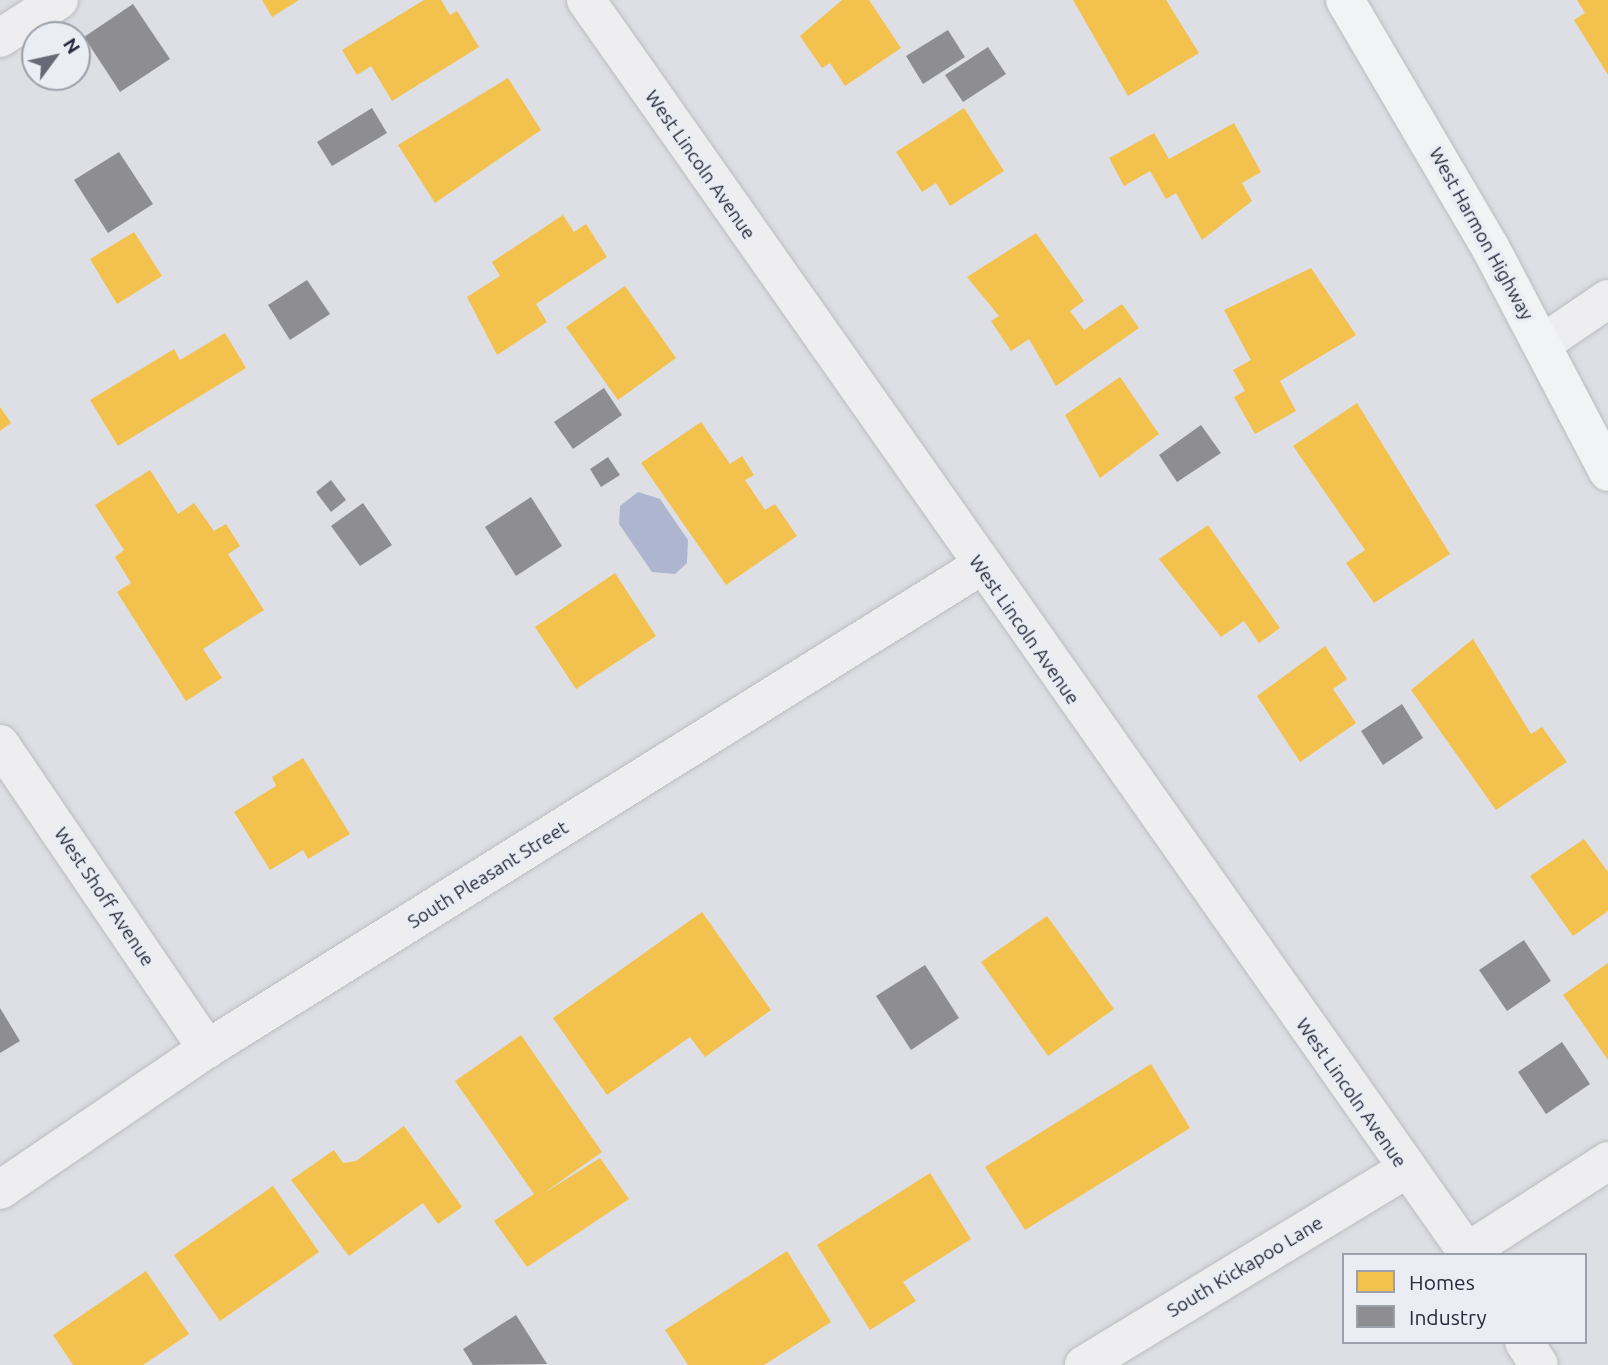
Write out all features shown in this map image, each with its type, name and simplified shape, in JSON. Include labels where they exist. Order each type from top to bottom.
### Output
[{"type":"main road","name":"West Harmon Highway","points":[[1345,0],[1542,344],[1608,472]]},
{"type":"street","points":[[0,38],[59,0]]},
{"type":"street","name":"West Lincoln Avenue","points":[[586,0],[979,566],[1405,1170],[1467,1253]]},
{"type":"street","points":[[1542,344],[1608,299]]},
{"type":"street","name":"South Pleasant Street","points":[[0,1189],[207,1049],[979,566]]},
{"type":"street","name":"West Shoff Avenue","points":[[0,744],[207,1049]]},
{"type":"street","points":[[1470,1253],[1608,1161]]},
{"type":"street","name":"South Kickapoo Lane","points":[[1084,1365],[1405,1170]]},
{"type":"street","points":[[1525,1344],[1539,1365]]},
{"type":"water","points":[[638,492],[660,499],[688,540],[687,563],[675,574],[652,572],[619,524],[620,506]]},
{"type":"building: Homes","points":[[262,0],[299,0],[272,17]]},
{"type":"building: Homes","points":[[424,0],[441,0],[450,15],[457,11],[479,47],[392,101],[371,66],[357,75],[342,50]]},
{"type":"building: Homes","points":[[842,0],[869,0],[901,48],[845,86],[830,63],[822,68],[800,36]]},
{"type":"building: Homes","points":[[1073,0],[1166,0],[1199,53],[1128,96]]},
{"type":"building: Homes","points":[[1577,0],[1608,0],[1608,75],[1574,20],[1585,13]]},
{"type":"building: Homes","points":[[508,78],[541,130],[435,203],[398,145]]},
{"type":"building: Homes","points":[[964,108],[1004,171],[950,206],[936,183],[922,192],[896,152]]},
{"type":"building: Homes","points":[[1234,123],[1261,172],[1242,183],[1252,201],[1202,240],[1176,193],[1166,199],[1150,171],[1124,186],[1109,158],[1154,133],[1169,159]]},
{"type":"building: Homes","points":[[563,215],[574,232],[586,224],[607,257],[536,304],[547,322],[497,355],[467,297],[500,276],[492,262]]},
{"type":"building: Homes","points":[[134,232],[162,276],[117,304],[90,259]]},
{"type":"building: Homes","points":[[1036,233],[1084,301],[1070,311],[1084,330],[1122,304],[1139,328],[1056,386],[1029,339],[1011,351],[991,321],[999,316],[967,277]]},
{"type":"building: Homes","points":[[1311,268],[1356,335],[1280,381],[1296,411],[1255,434],[1234,397],[1245,391],[1233,370],[1251,360],[1224,310]]},
{"type":"building: Homes","points":[[625,286],[676,358],[618,400],[566,327]]},
{"type":"building: Homes","points":[[225,333],[246,368],[118,446],[90,400],[174,349],[180,360]]},
{"type":"building: Homes","points":[[1120,377],[1159,434],[1100,478],[1065,415]]},
{"type":"building: Homes","points":[[1357,403],[1450,554],[1374,603],[1346,563],[1365,550],[1293,446]]},
{"type":"building: Homes","points":[[0,407],[11,423],[0,431]]},
{"type":"building: Homes","points":[[701,422],[730,464],[742,456],[754,475],[745,480],[765,510],[775,504],[797,536],[726,585],[641,463]]},
{"type":"building: Homes","points":[[150,470],[178,514],[194,503],[214,531],[226,524],[240,546],[228,554],[264,610],[203,649],[222,678],[186,701],[117,592],[131,583],[115,557],[124,550],[95,505]]},
{"type":"building: Homes","points":[[1208,525],[1280,628],[1259,643],[1244,621],[1221,637],[1159,559]]},
{"type":"building: Homes","points":[[615,573],[656,636],[576,689],[535,627]]},
{"type":"building: Homes","points":[[1473,639],[1531,734],[1542,727],[1567,762],[1496,810],[1411,690]]},
{"type":"building: Homes","points":[[1325,646],[1347,679],[1333,689],[1356,723],[1300,762],[1257,696]]},
{"type":"building: Homes","points":[[303,758],[350,834],[308,859],[303,850],[270,870],[234,812],[276,786],[272,777]]},
{"type":"building: Homes","points":[[1584,839],[1608,872],[1608,911],[1573,936],[1530,876]]},
{"type":"building: Homes","points":[[702,912],[771,1010],[705,1057],[690,1037],[607,1095],[553,1018]]},
{"type":"building: Homes","points":[[1047,916],[1114,1009],[1048,1056],[981,962]]},
{"type":"building: Homes","points":[[1608,963],[1608,1060],[1563,995]]},
{"type":"building: Homes","points":[[521,1035],[602,1152],[541,1195],[600,1158],[629,1199],[527,1267],[494,1221],[534,1194],[455,1081]]},
{"type":"building: Homes","points":[[1151,1064],[1190,1128],[1025,1230],[985,1167]]},
{"type":"building: Homes","points":[[404,1126],[462,1207],[438,1224],[423,1203],[349,1256],[291,1180],[334,1150],[343,1163],[356,1161]]},
{"type":"building: Homes","points":[[930,1173],[971,1239],[903,1282],[916,1301],[870,1330],[817,1245]]},
{"type":"building: Homes","points":[[273,1186],[319,1252],[220,1321],[174,1255]]},
{"type":"building: Homes","points":[[787,1251],[831,1322],[764,1365],[688,1365],[665,1330]]},
{"type":"building: Homes","points":[[146,1271],[189,1334],[143,1365],[73,1365],[53,1335]]},
{"type":"building: Industry","points":[[133,4],[170,59],[120,92],[91,48],[91,32]]},
{"type":"building: Industry","points":[[948,30],[965,57],[923,84],[906,56]]},
{"type":"building: Industry","points":[[988,47],[1006,74],[963,102],[945,75]]},
{"type":"building: Industry","points":[[372,108],[387,133],[332,166],[317,142]]},
{"type":"building: Industry","points":[[119,152],[153,204],[108,233],[74,180]]},
{"type":"building: Industry","points":[[307,280],[330,314],[290,340],[268,305]]},
{"type":"building: Industry","points":[[604,388],[622,415],[573,449],[554,422]]},
{"type":"building: Industry","points":[[1201,425],[1221,453],[1177,482],[1159,455]]},
{"type":"building: Industry","points":[[608,457],[620,475],[601,487],[590,469]]},
{"type":"building: Industry","points":[[331,480],[346,500],[331,512],[316,492]]},
{"type":"building: Industry","points":[[531,497],[562,546],[516,576],[485,527]]},
{"type":"building: Industry","points":[[363,503],[392,545],[360,566],[331,526]]},
{"type":"building: Industry","points":[[1402,704],[1423,738],[1383,765],[1361,731]]},
{"type":"building: Industry","points":[[1524,940],[1551,981],[1507,1011],[1479,970]]},
{"type":"building: Industry","points":[[925,965],[959,1018],[911,1050],[876,996]]},
{"type":"building: Industry","points":[[0,1008],[20,1041],[0,1053]]},
{"type":"building: Industry","points":[[1562,1042],[1590,1084],[1546,1114],[1518,1072]]},
{"type":"building: Industry","points":[[516,1315],[547,1364],[473,1365],[463,1349]]}]
